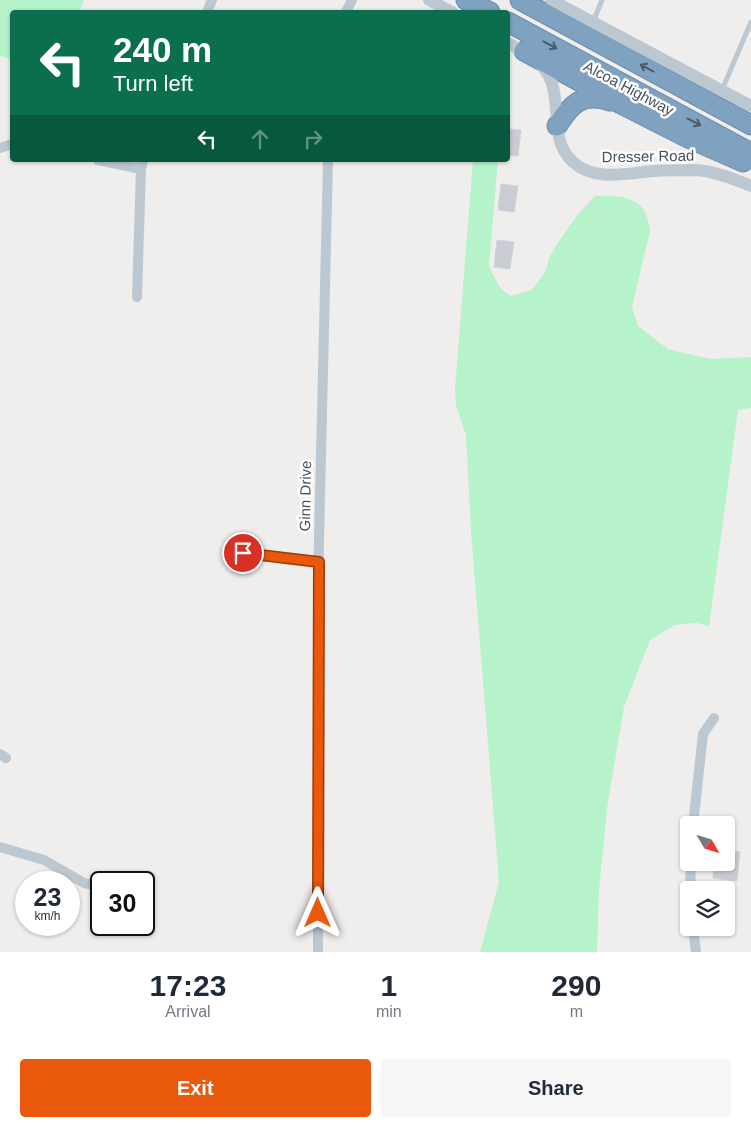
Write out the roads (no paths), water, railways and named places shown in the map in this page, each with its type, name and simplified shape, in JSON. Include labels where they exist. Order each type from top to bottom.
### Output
[{"type":"highway","points":[[466,0],[486,10]]},
{"type":"highway","name":"Alcoa Highway","points":[[520,0],[751,125]]},
{"type":"highway","name":"Alcoa Highway","points":[[510,23],[751,153]]},
{"type":"highway","points":[[516,47],[688,138],[751,166]]},
{"type":"highway","points":[[557,126],[565,112],[580,100],[602,98],[621,104]]},
{"type":"street","points":[[429,0],[448,10]]},
{"type":"street","points":[[551,0],[751,106]]},
{"type":"street","name":"Dresser Road","points":[[516,47],[543,67],[551,82],[556,102],[560,143],[572,162],[581,168],[594,174],[698,170],[751,186]]},
{"type":"street","points":[[120,162],[142,164],[137,297]]},
{"type":"street","name":"Ginn Drive","points":[[318,952],[319,562],[328,162]]},
{"type":"street","points":[[694,816],[703,734],[714,718]]},
{"type":"street","points":[[0,847],[44,860],[90,884]]},
{"type":"street","points":[[694,936],[696,952]]},
{"type":"lane","points":[[593,22],[602,0]]},
{"type":"lane","points":[[722,90],[749,35],[751,22]]},
{"type":"lane","points":[[243,553],[319,562]]}]
